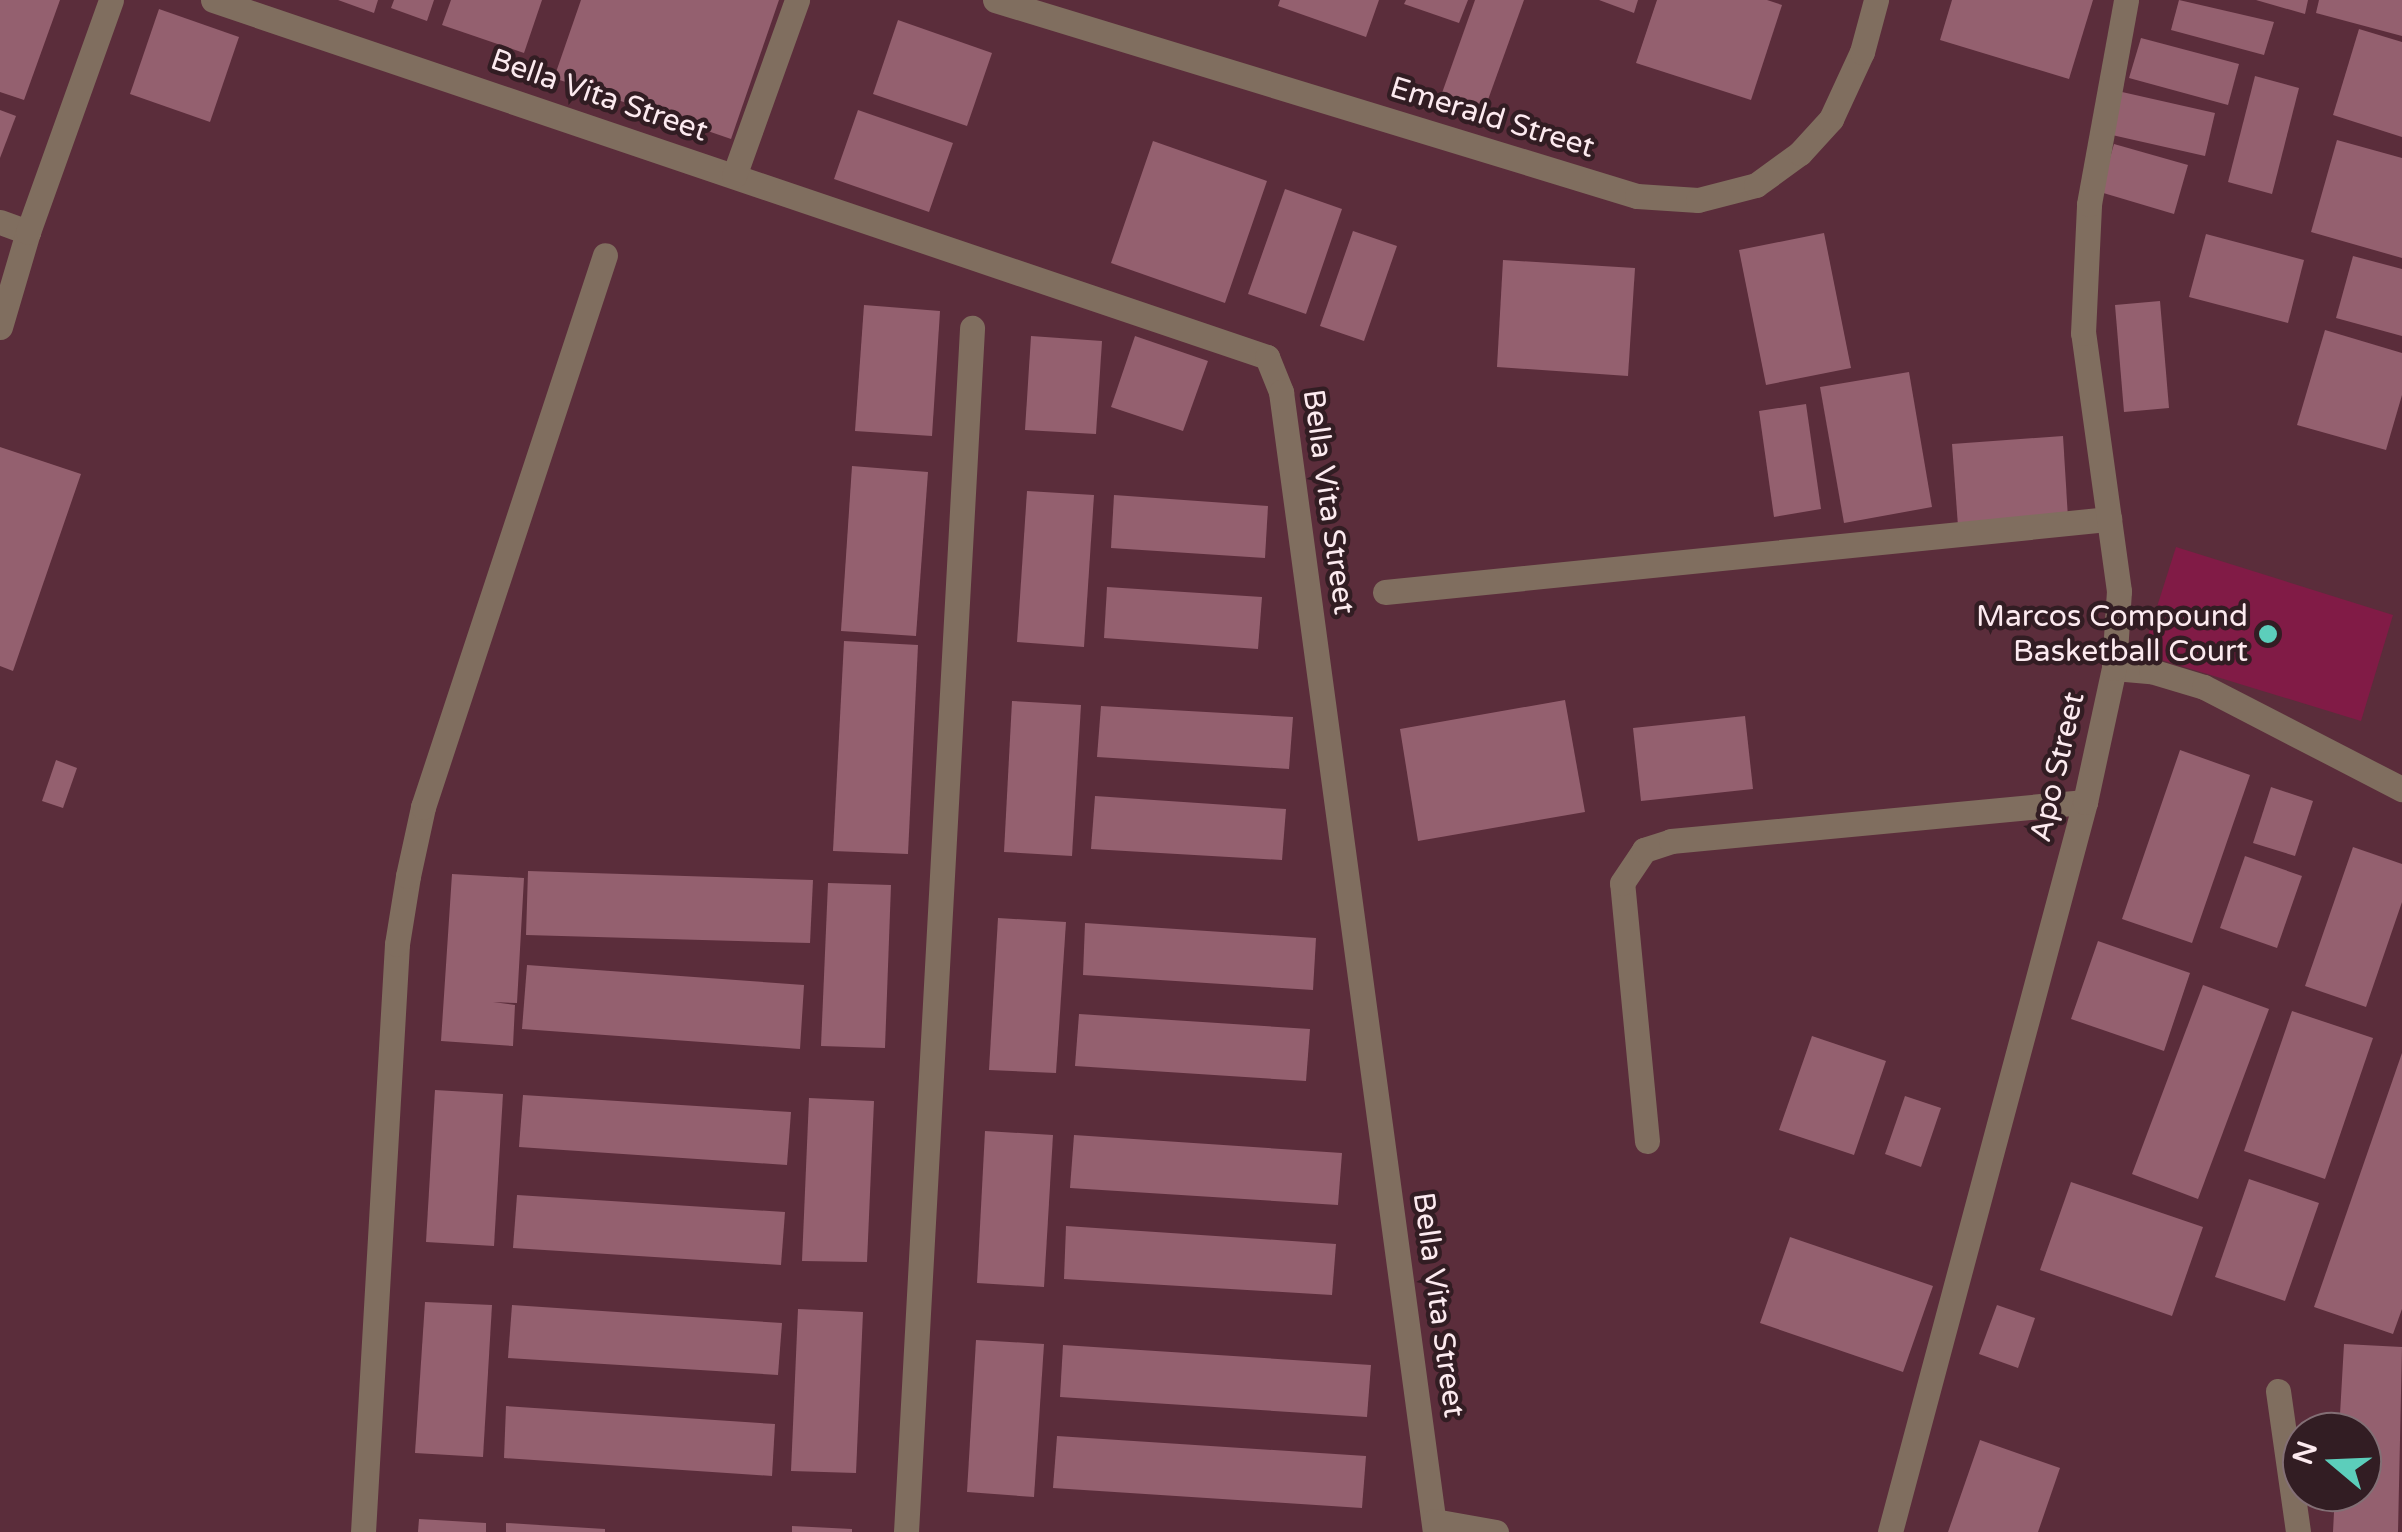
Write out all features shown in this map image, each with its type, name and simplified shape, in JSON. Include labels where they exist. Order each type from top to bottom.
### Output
[{"type":"street","points":[[0,327],[28,232],[111,0]]},
{"type":"street","name":"Bella Vita Street","points":[[213,0],[1267,358],[1281,392],[1435,1527],[1496,1532]]},
{"type":"street","points":[[734,176],[797,0]]},
{"type":"street","name":"Emerald Street","points":[[995,0],[1637,196],[1698,200],[1756,185],[1800,153],[1831,118],[1862,52],[1876,0]]},
{"type":"street","name":"Apo Street","points":[[1890,1532],[2086,802],[2114,668],[2119,591],[2084,332],[2088,204],[2126,0]]},
{"type":"street","points":[[0,222],[28,232]]},
{"type":"street","points":[[363,1532],[397,944],[408,876],[423,807],[605,255]]},
{"type":"street","points":[[906,1532],[972,328]]},
{"type":"street","points":[[1386,592],[2109,519]]},
{"type":"street","points":[[2114,668],[2151,671],[2204,687],[2402,789]]},
{"type":"street","points":[[1647,1141],[1622,883],[1644,850],[1671,841],[2086,802]]},
{"type":"street","points":[[2278,1391],[2298,1532]]},
{"type":"shaded area","name":"Marcos Compound Basketball Court","points":[[2176,547],[2393,615],[2361,721],[2142,654]]},
{"type":"building","points":[[0,0],[60,0],[24,100],[0,92]]},
{"type":"building","points":[[338,0],[378,0],[374,13]]},
{"type":"building","points":[[394,0],[434,0],[427,21],[391,8]]},
{"type":"building","points":[[451,0],[542,0],[524,53],[442,25]]},
{"type":"building","points":[[581,0],[779,0],[731,139],[554,78]]},
{"type":"building","points":[[1280,0],[1379,0],[1366,37],[1278,6]]},
{"type":"building","points":[[1406,0],[1468,0],[1459,23],[1404,4]]},
{"type":"building","points":[[1475,0],[1524,0],[1485,108],[1442,93]]},
{"type":"building","points":[[1599,0],[1638,0],[1634,13]]},
{"type":"building","points":[[1657,0],[1767,0],[1782,5],[1751,100],[1636,63]]},
{"type":"building","points":[[1952,0],[2093,0],[2069,79],[1940,40]]},
{"type":"building","points":[[2179,0],[2274,22],[2264,55],[2171,30]]},
{"type":"building","points":[[2256,0],[2308,0],[2305,14]]},
{"type":"building","points":[[2319,0],[2402,0],[2402,36],[2316,13]]},
{"type":"building","points":[[159,9],[239,37],[210,122],[130,94]]},
{"type":"building","points":[[898,20],[992,53],[967,126],[873,94]]},
{"type":"building","points":[[2359,29],[2402,42],[2402,137],[2333,115]]},
{"type":"building","points":[[2141,38],[2239,64],[2228,105],[2129,78]]},
{"type":"building","points":[[2255,76],[2299,88],[2272,194],[2228,182]]},
{"type":"building","points":[[2122,92],[2215,113],[2205,156],[2112,135]]},
{"type":"building","points":[[0,110],[16,116],[0,158]]},
{"type":"building","points":[[858,110],[953,143],[929,212],[834,179]]},
{"type":"building","points":[[2337,140],[2402,158],[2402,258],[2311,232]]},
{"type":"building","points":[[1153,141],[1267,181],[1225,303],[1111,263]]},
{"type":"building","points":[[2114,144],[2188,165],[2174,214],[2100,192]]},
{"type":"building","points":[[1285,189],[1342,209],[1306,314],[1248,294]]},
{"type":"building","points":[[1353,231],[1397,246],[1364,341],[1320,326]]},
{"type":"building","points":[[1824,233],[1851,368],[1766,385],[1739,250]]},
{"type":"building","points":[[2206,234],[2304,260],[2288,323],[2189,297]]},
{"type":"building","points":[[2353,256],[2402,269],[2402,336],[2336,318]]},
{"type":"building","points":[[1503,260],[1635,268],[1628,376],[1497,367]]},
{"type":"building","points":[[2160,301],[2169,408],[2124,412],[2115,305]]},
{"type":"building","points":[[864,305],[940,311],[932,436],[855,431]]},
{"type":"building","points":[[2325,330],[2402,353],[2402,395],[2386,450],[2297,425]]},
{"type":"building","points":[[1031,336],[1102,341],[1096,434],[1025,430]]},
{"type":"building","points":[[1135,336],[1208,361],[1183,431],[1111,407]]},
{"type":"building","points":[[1909,372],[1932,507],[1844,523],[1820,387]]},
{"type":"building","points":[[1806,404],[1821,509],[1774,517],[1759,411]]},
{"type":"building","points":[[2063,436],[2068,518],[1958,526],[1952,444]]},
{"type":"building","points":[[0,447],[81,474],[13,671],[0,666]]},
{"type":"building","points":[[852,466],[928,472],[916,636],[841,631]]},
{"type":"building","points":[[1027,491],[1094,495],[1084,647],[1017,642]]},
{"type":"building","points":[[1114,495],[1268,506],[1265,558],[1111,548]]},
{"type":"building","points":[[1107,587],[1262,597],[1258,649],[1104,638]]},
{"type":"building","points":[[844,641],[918,645],[908,854],[833,851]]},
{"type":"building","points":[[1565,700],[1585,812],[1418,841],[1400,729]]},
{"type":"building","points":[[1012,701],[1081,705],[1072,856],[1004,852]]},
{"type":"building","points":[[1101,706],[1293,717],[1289,769],[1097,757]]},
{"type":"building","points":[[1745,716],[1753,789],[1641,801],[1633,728]]},
{"type":"building","points":[[2180,750],[2250,775],[2192,943],[2122,919]]},
{"type":"building","points":[[56,760],[77,768],[63,808],[42,801]]},
{"type":"building","points":[[2271,787],[2313,801],[2295,856],[2253,843]]},
{"type":"building","points":[[1095,796],[1286,809],[1282,860],[1091,849]]},
{"type":"building","points":[[2353,847],[2402,864],[2402,902],[2366,1007],[2305,986]]},
{"type":"building","points":[[2245,856],[2302,876],[2277,948],[2220,928]]},
{"type":"building","points":[[528,871],[813,880],[810,943],[526,935]]},
{"type":"building","points":[[452,874],[524,878],[517,1003],[493,1002],[515,1005],[513,1046],[441,1041]]},
{"type":"building","points":[[828,883],[891,885],[885,1048],[821,1046]]},
{"type":"building","points":[[998,918],[1066,922],[1056,1073],[989,1070]]},
{"type":"building","points":[[1085,923],[1316,938],[1313,990],[1083,975]]},
{"type":"building","points":[[2098,941],[2190,973],[2164,1051],[2071,1019]]},
{"type":"building","points":[[527,965],[804,985],[800,1049],[522,1029]]},
{"type":"building","points":[[2203,985],[2269,1009],[2198,1199],[2132,1174]]},
{"type":"building","points":[[2292,1011],[2373,1038],[2325,1179],[2244,1151]]},
{"type":"building","points":[[1079,1014],[1310,1029],[1306,1081],[1075,1066]]},
{"type":"building","points":[[1812,1036],[1886,1061],[1854,1155],[1779,1130]]},
{"type":"building","points":[[2402,1053],[2402,1309],[2393,1334],[2314,1307]]},
{"type":"building","points":[[435,1090],[503,1094],[494,1246],[426,1242]]},
{"type":"building","points":[[523,1095],[791,1112],[787,1165],[519,1147]]},
{"type":"building","points":[[1905,1096],[1941,1108],[1921,1167],[1885,1154]]},
{"type":"building","points":[[809,1098],[874,1101],[867,1262],[802,1261]]},
{"type":"building","points":[[985,1131],[1053,1135],[1044,1287],[977,1283]]},
{"type":"building","points":[[1074,1135],[1342,1153],[1338,1205],[1070,1188]]},
{"type":"building","points":[[2249,1179],[2319,1203],[2285,1301],[2215,1277]]},
{"type":"building","points":[[2071,1182],[2203,1227],[2172,1316],[2040,1270]]},
{"type":"building","points":[[517,1195],[785,1212],[781,1265],[513,1248]]},
{"type":"building","points":[[1066,1226],[1336,1244],[1332,1295],[1064,1279]]},
{"type":"building","points":[[1790,1237],[1933,1286],[1903,1372],[1760,1323]]},
{"type":"building","points":[[425,1302],[492,1305],[483,1457],[415,1453]]},
{"type":"building","points":[[512,1305],[782,1323],[778,1375],[508,1358]]},
{"type":"building","points":[[1997,1305],[2035,1318],[2018,1368],[1979,1354]]},
{"type":"building","points":[[798,1309],[863,1312],[856,1473],[791,1471]]},
{"type":"building","points":[[976,1340],[1044,1344],[1034,1497],[967,1492]]},
{"type":"building","points":[[2344,1344],[2402,1347],[2398,1532],[2333,1532],[2334,1512],[2382,1512],[2382,1412],[2340,1412]]},
{"type":"building","points":[[1063,1345],[1371,1365],[1367,1417],[1060,1397]]},
{"type":"building","points":[[506,1406],[775,1424],[772,1476],[504,1458]]},
{"type":"building","points":[[1057,1436],[1366,1456],[1362,1508],[1053,1488]]},
{"type":"building","points":[[1980,1440],[2060,1468],[2038,1532],[1948,1532]]},
{"type":"building","points":[[419,1519],[486,1523],[486,1532],[418,1532]]},
{"type":"building","points":[[506,1523],[605,1529],[605,1532],[506,1532]]},
{"type":"building","points":[[792,1526],[852,1529],[852,1532],[792,1532]]},
{"type":"place","name":"Marcos Compound Basketball Court","points":[[2268,634]]}]
